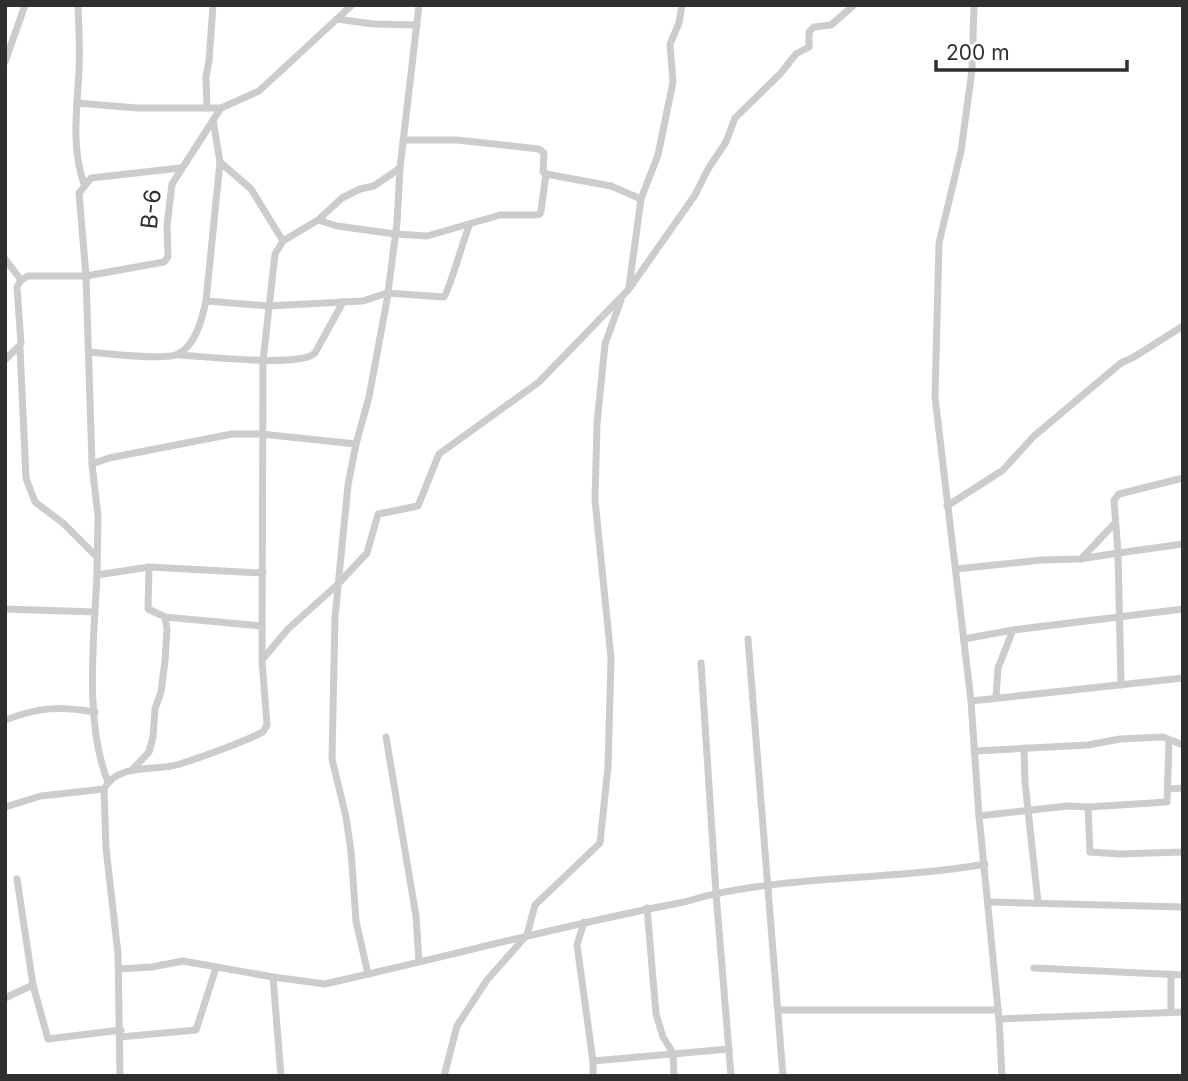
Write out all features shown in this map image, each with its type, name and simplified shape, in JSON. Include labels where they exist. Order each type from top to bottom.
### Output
[{"type":"street","points":[[5,62],[25,5]]},
{"type":"street","points":[[78,5],[78,165],[84,184]]},
{"type":"street","points":[[207,108],[206,77],[213,5]]},
{"type":"street","points":[[77,103],[137,108],[222,108],[259,91],[352,5]]},
{"type":"street","points":[[368,974],[356,921],[346,817],[332,759],[338,584],[343,522],[356,444],[369,397],[387,293],[419,5]]},
{"type":"street","points":[[629,289],[641,199],[658,155],[673,82],[670,44],[679,23],[682,5]]},
{"type":"street","points":[[262,660],[288,629],[338,584],[367,553],[378,514],[418,506],[439,454],[539,382],[629,289],[695,195],[726,142],[735,118],[780,74],[796,54],[809,47],[809,32],[814,27],[831,25],[854,5]]},
{"type":"street","points":[[974,5],[972,70],[961,151],[939,243],[935,397],[976,751],[979,816],[989,902],[1002,1076]]},
{"type":"street","points":[[337,19],[373,24],[417,25]]},
{"type":"street","name":"B-6","points":[[21,280],[28,276],[116,272],[166,260],[172,184],[180,168],[222,108]]},
{"type":"street","points":[[178,355],[201,324],[206,301],[220,162],[214,121]]},
{"type":"street","points":[[318,220],[337,226],[427,236],[500,215],[540,214],[545,174],[544,152],[539,149],[457,140],[403,140]]},
{"type":"street","points":[[220,162],[251,189],[283,241]]},
{"type":"street","points":[[120,1076],[119,969],[106,848],[106,786],[100,763],[95,712],[93,651],[98,516],[92,464],[86,275],[79,193],[91,178],[180,168]]},
{"type":"street","points":[[132,771],[176,766],[263,732],[267,724],[262,660],[261,434],[263,361],[275,254],[283,241],[318,220],[342,198],[360,189],[374,186],[400,168]]},
{"type":"street","points":[[545,174],[611,186],[641,199]]},
{"type":"street","points":[[206,301],[269,306],[363,301],[387,293],[399,296],[446,296],[469,226]]},
{"type":"street","points":[[6,263],[21,280],[18,287],[22,339],[20,348],[26,478],[29,489],[35,502],[63,523],[97,557]]},
{"type":"street","points":[[444,1076],[457,1026],[486,980],[527,935],[535,905],[600,844],[608,768],[611,658],[595,500],[597,424],[605,344],[622,295]]},
{"type":"street","points":[[89,352],[263,361],[311,358],[343,302]]},
{"type":"street","points":[[947,506],[1003,470],[1034,436],[1121,363],[1183,326]]},
{"type":"street","points":[[5,360],[20,348]]},
{"type":"street","points":[[92,464],[232,434],[261,434],[356,444]]},
{"type":"street","points":[[1121,685],[1114,500],[1119,494],[1183,478]]},
{"type":"street","points":[[1080,559],[1114,524]]},
{"type":"street","points":[[956,569],[1041,560],[1080,559],[1183,544]]},
{"type":"street","points":[[97,575],[149,567],[263,573]]},
{"type":"street","points":[[149,567],[148,610],[165,617],[262,626]]},
{"type":"street","points":[[5,609],[95,612]]},
{"type":"street","points":[[964,639],[1013,630],[1183,609]]},
{"type":"street","points":[[5,807],[41,796],[106,786],[132,771],[149,752],[155,709],[161,692],[167,629],[165,617]]},
{"type":"street","points":[[996,697],[998,668],[1013,630]]},
{"type":"street","points":[[748,639],[783,1076]]},
{"type":"street","points":[[701,663],[731,1076]]},
{"type":"street","points":[[971,701],[1183,678]]},
{"type":"street","points":[[5,720],[51,708],[64,707],[95,712]]},
{"type":"street","points":[[386,737],[416,916],[419,962]]},
{"type":"street","points":[[976,751],[1088,745],[1120,738],[1163,737],[1183,745]]},
{"type":"street","points":[[979,816],[1067,806],[1167,802],[1169,741]]},
{"type":"street","points":[[1024,748],[1038,902]]},
{"type":"street","points":[[1168,789],[1183,788]]},
{"type":"street","points":[[1088,807],[1090,852],[1183,852]]},
{"type":"street","points":[[119,969],[152,967],[183,961],[325,984],[716,893],[945,871],[985,864]]},
{"type":"street","points":[[17,879],[33,985],[48,1039],[196,1030],[216,968]]},
{"type":"street","points":[[989,902],[1183,907]]},
{"type":"street","points":[[646,908],[656,1014],[663,1037],[673,1053],[674,1076]]},
{"type":"street","points":[[584,922],[577,945],[593,1076]]},
{"type":"street","points":[[1034,968],[1183,975]]},
{"type":"street","points":[[1171,974],[1171,1012]]},
{"type":"street","points":[[272,977],[281,1076]]},
{"type":"street","points":[[5,998],[33,985]]},
{"type":"street","points":[[779,1010],[998,1010]]},
{"type":"street","points":[[999,1019],[1183,1012]]},
{"type":"street","points":[[593,1060],[729,1049]]}]
